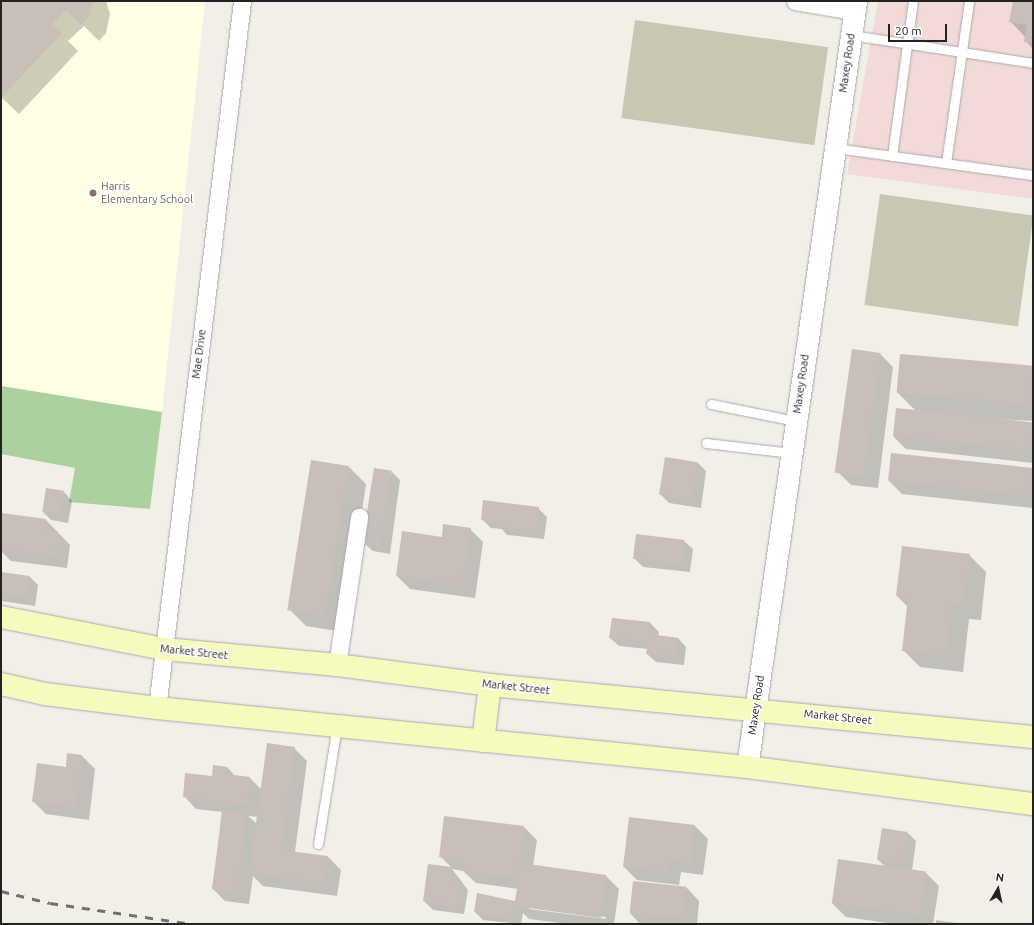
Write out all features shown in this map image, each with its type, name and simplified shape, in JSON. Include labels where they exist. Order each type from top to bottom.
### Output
[{"type":"main road","name":"Market Street","points":[[1,617],[164,649],[337,665],[490,684],[1033,737]]},
{"type":"main road","points":[[1,684],[45,694],[157,708],[747,767],[1033,804]]},
{"type":"main road","points":[[483,740],[490,684]]},
{"type":"street","name":"Mae Drive","points":[[157,708],[242,1]]},
{"type":"street","points":[[795,1],[855,6]]},
{"type":"street","name":"Maxey Road","points":[[747,767],[855,6]]},
{"type":"street","points":[[337,665],[359,517]]},
{"type":"lane","points":[[892,156],[905,43],[913,1]]},
{"type":"lane","points":[[946,164],[970,1]]},
{"type":"lane","points":[[851,35],[1033,63]]},
{"type":"lane","points":[[835,148],[1033,175]]},
{"type":"lane","points":[[711,404],[796,422]]},
{"type":"lane","points":[[706,443],[791,453]]},
{"type":"lane","points":[[318,844],[337,726]]},
{"type":"shaded area","name":"Harris Elementary School","points":[[1,1],[205,1],[162,412],[1,386]]},
{"type":"shaded area","points":[[878,1],[1033,1],[1033,199],[847,174]]},
{"type":"shaded area","points":[[635,20],[828,47],[814,145],[621,118]]},
{"type":"shaded area","points":[[880,194],[1033,216],[1018,326],[864,305]]},
{"type":"green space","points":[[1,386],[162,412],[150,509],[69,502],[75,468],[1,454]]},
{"type":"building","points":[[1,1],[93,1],[89,16],[81,25],[66,10],[52,24],[62,33],[1,98]]},
{"type":"building","points":[[1013,1],[1033,1],[1033,43],[1024,42],[1027,25],[1009,22]]},
{"type":"building","points":[[852,349],[881,353],[863,477],[835,473]]},
{"type":"building","points":[[900,354],[1033,366],[1030,405],[897,393]]},
{"type":"building","points":[[896,408],[1033,422],[1030,450],[893,436]]},
{"type":"building","points":[[891,453],[1033,468],[1030,496],[888,481]]},
{"type":"building","points":[[665,457],[698,462],[692,500],[659,495]]},
{"type":"building","points":[[311,460],[349,466],[325,616],[287,610]]},
{"type":"building","points":[[374,468],[392,471],[380,546],[362,543]]},
{"type":"building","points":[[46,488],[64,491],[60,515],[42,512]]},
{"type":"building","points":[[483,500],[539,507],[536,531],[498,527],[498,522],[481,520]]},
{"type":"building","points":[[2,513],[46,519],[45,530],[58,531],[55,556],[1,549]]},
{"type":"building","points":[[443,524],[471,528],[462,586],[396,576],[402,531],[442,537]]},
{"type":"building","points":[[636,534],[685,540],[682,565],[633,559]]},
{"type":"building","points":[[902,546],[970,554],[964,604],[952,603],[946,656],[902,651],[908,597],[896,596]]},
{"type":"building","points":[[1,572],[30,576],[27,598],[1,594]]},
{"type":"building","points":[[612,618],[650,622],[649,634],[678,638],[676,657],[646,654],[648,642],[609,638]]},
{"type":"building","points":[[267,743],[295,747],[281,850],[328,856],[325,883],[249,874]]},
{"type":"building","points":[[67,753],[82,755],[76,807],[32,802],[37,763],[66,767]]},
{"type":"building","points":[[213,765],[227,767],[226,774],[250,777],[247,805],[183,797],[185,773],[212,776]]},
{"type":"building","points":[[222,810],[247,813],[237,892],[212,889]]},
{"type":"building","points":[[444,816],[524,826],[518,878],[462,871],[463,860],[439,857]]},
{"type":"building","points":[[629,817],[695,825],[691,863],[668,860],[667,872],[623,867]]},
{"type":"building","points":[[882,828],[908,832],[903,864],[877,860]]},
{"type":"building","points":[[838,859],[926,871],[920,916],[832,904]]},
{"type":"building","points":[[521,863],[606,875],[601,918],[514,906],[512,919],[474,912],[477,893],[515,901]]},
{"type":"building","points":[[428,864],[452,867],[450,879],[460,881],[456,906],[423,901]]},
{"type":"building","points":[[633,881],[687,887],[683,918],[630,913]]},
{"type":"building","points":[[936,920],[957,923],[957,924],[936,924]]},
{"type":"railway","points":[[1,891],[50,903],[193,924]]},
{"type":"place","name":"Harris Elementary School","points":[[93,193]]}]
